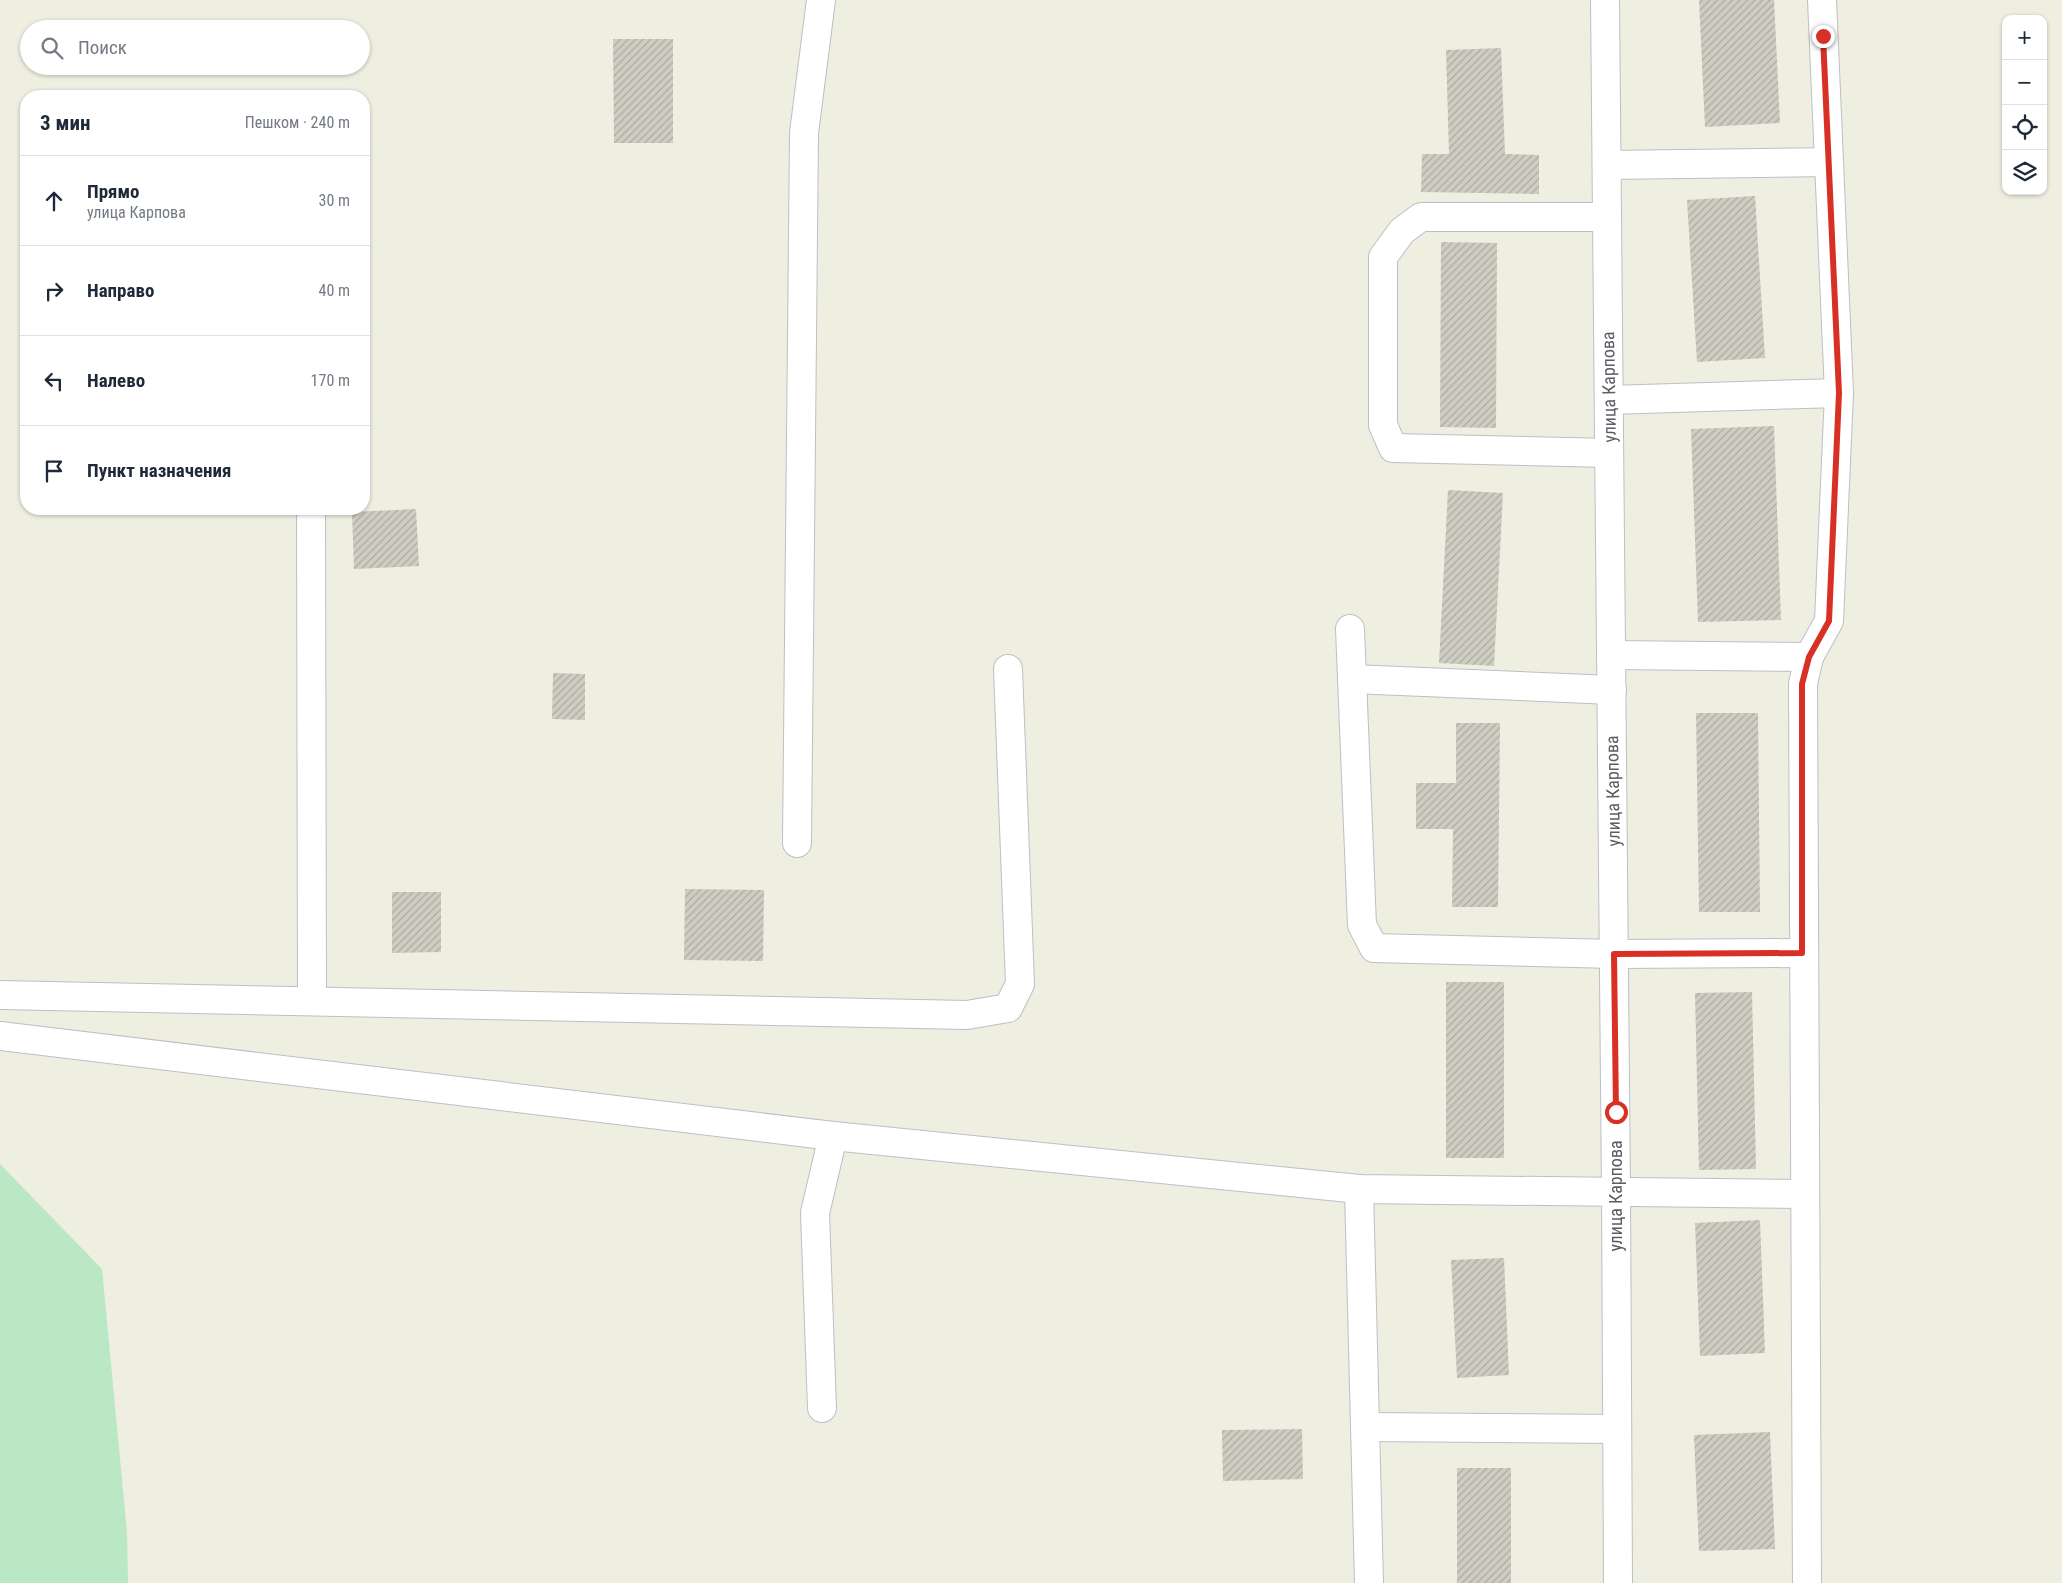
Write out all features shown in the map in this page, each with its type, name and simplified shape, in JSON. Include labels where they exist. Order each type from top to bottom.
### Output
[{"type":"street","points":[[797,843],[804,133],[821,0]]},
{"type":"street","name":"улица Карпова","points":[[1605,0],[1618,1583]]},
{"type":"street","points":[[1801,1583],[1807,1583],[1802,684],[1809,657],[1829,621],[1839,393],[1822,0]]},
{"type":"street","points":[[1606,165],[1829,162]]},
{"type":"street","points":[[1607,217],[1421,217],[1402,231],[1383,258],[1383,425],[1393,448],[1609,453]]},
{"type":"street","points":[[1608,400],[1839,393]]},
{"type":"street","points":[[311,515],[312,1001]]},
{"type":"street","points":[[1350,629],[1362,926],[1374,948],[1614,954],[1802,953]]},
{"type":"street","points":[[1611,655],[1809,657]]},
{"type":"street","points":[[0,995],[968,1015],[1008,1008],[1020,984],[1008,668]]},
{"type":"street","points":[[1352,679],[1612,690]]},
{"type":"street","points":[[0,1036],[833,1136],[1359,1189],[1804,1194]]},
{"type":"street","points":[[822,1408],[815,1213],[833,1136]]},
{"type":"street","points":[[1359,1189],[1369,1583]]},
{"type":"street","points":[[1365,1427],[1617,1429]]},
{"type":"green space","points":[[0,1164],[102,1269],[127,1532],[128,1583],[0,1583]]},
{"type":"building","points":[[1699,0],[1774,0],[1780,123],[1705,127]]},
{"type":"building","points":[[613,39],[673,39],[673,143],[614,143]]},
{"type":"building","points":[[1501,48],[1505,154],[1539,155],[1539,194],[1421,192],[1422,154],[1449,154],[1446,50]]},
{"type":"building","points":[[1755,196],[1765,358],[1697,362],[1687,200]]},
{"type":"building","points":[[1441,242],[1497,243],[1496,428],[1440,427]]},
{"type":"building","points":[[1774,426],[1781,620],[1698,622],[1691,429]]},
{"type":"building","points":[[1448,490],[1503,493],[1494,666],[1439,663]]},
{"type":"building","points":[[416,509],[419,566],[354,569],[352,515],[370,515],[370,511]]},
{"type":"building","points":[[553,673],[585,674],[585,720],[552,719]]},
{"type":"building","points":[[1696,713],[1758,713],[1760,912],[1699,912]]},
{"type":"building","points":[[1456,723],[1500,723],[1498,907],[1452,907],[1453,829],[1416,829],[1416,783],[1456,783]]},
{"type":"building","points":[[685,889],[764,890],[763,961],[684,960]]},
{"type":"building","points":[[392,892],[441,892],[441,952],[392,953]]},
{"type":"building","points":[[1446,982],[1504,982],[1504,1158],[1446,1158]]},
{"type":"building","points":[[1752,992],[1756,1169],[1699,1170],[1695,993]]},
{"type":"building","points":[[1760,1220],[1765,1353],[1700,1356],[1695,1223]]},
{"type":"building","points":[[1504,1258],[1509,1375],[1457,1378],[1451,1260]]},
{"type":"building","points":[[1302,1429],[1303,1479],[1223,1481],[1222,1430]]},
{"type":"building","points":[[1770,1432],[1775,1549],[1699,1551],[1694,1435]]},
{"type":"building","points":[[1457,1468],[1511,1468],[1511,1583],[1457,1583]]},
{"type":"route","points":[[1616,1112],[1614,954],[1802,953],[1802,684],[1809,657],[1829,621],[1839,393],[1823,36]]}]
